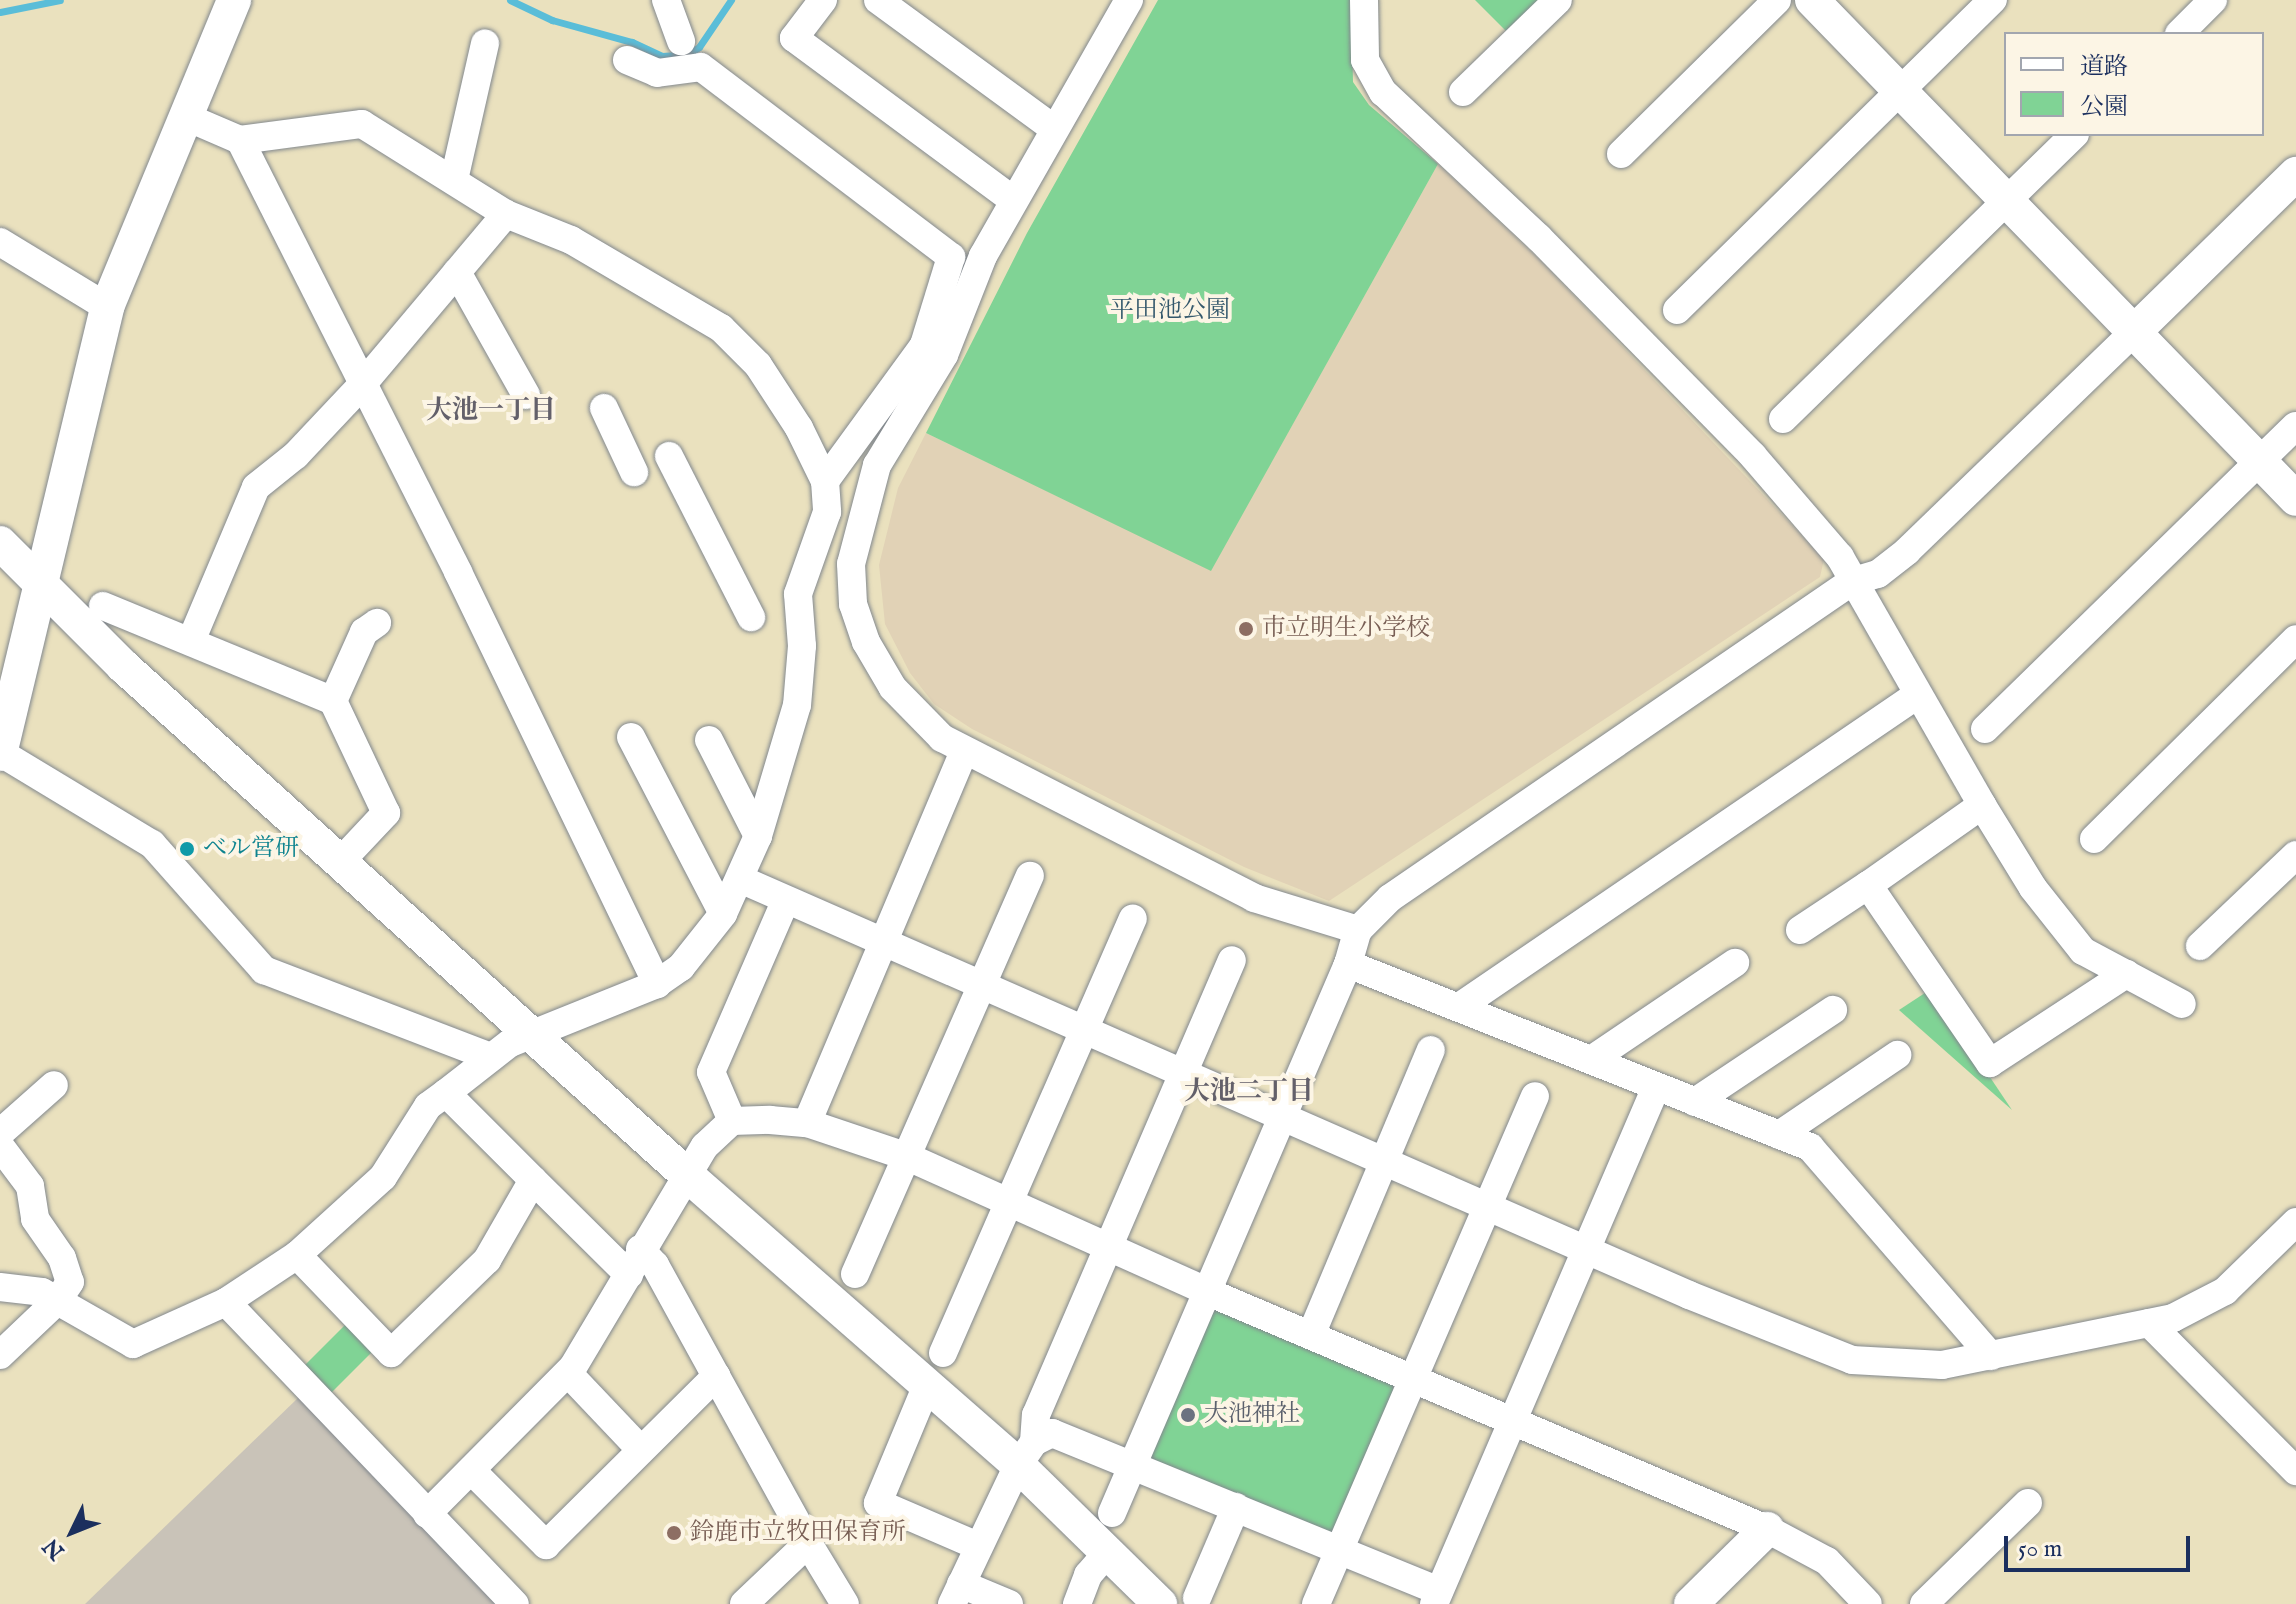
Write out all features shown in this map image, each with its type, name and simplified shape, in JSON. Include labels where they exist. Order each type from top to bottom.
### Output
[{"type":"street","points":[[234,0],[107,307],[0,753],[152,844],[264,970],[491,1057]]},
{"type":"street","points":[[666,0],[681,41]]},
{"type":"street","points":[[823,0],[794,38],[1013,200]]},
{"type":"street","points":[[878,0],[1054,129]]},
{"type":"street","points":[[1129,0],[1013,200],[877,465],[861,514],[852,585],[858,622],[893,688],[934,731],[964,752],[1254,898],[1358,930]]},
{"type":"street","points":[[1364,0],[1365,60],[1383,92],[1539,238],[1753,456],[1840,557],[1851,582],[2033,888],[2083,951],[2182,1004]]},
{"type":"street","points":[[1463,92],[1558,0]]},
{"type":"street","points":[[1621,154],[1777,0]]},
{"type":"street","points":[[1812,0],[2296,499]]},
{"type":"street","points":[[1677,310],[1993,0]]},
{"type":"street","points":[[2181,32],[2213,0]]},
{"type":"street","points":[[454,180],[485,43]]},
{"type":"street","points":[[627,60],[657,73],[701,67],[951,257],[934,350],[825,481]]},
{"type":"street","points":[[0,1287],[42,1292],[133,1344],[226,1302],[297,1255],[383,1177],[428,1106],[491,1057],[532,1036],[657,984],[681,967],[723,914],[740,879],[758,836],[797,705],[802,646],[798,594],[827,512],[825,481],[766,376],[721,328],[571,240],[506,214],[362,124],[240,140],[184,116]]},
{"type":"street","points":[[1783,419],[2073,136]]},
{"type":"street","points":[[240,140],[361,386],[458,572],[657,984]]},
{"type":"street","points":[[1112,1513],[1348,964],[1358,930],[1390,898],[1851,582],[1878,574],[1907,551],[2296,174]]},
{"type":"street","points":[[191,641],[256,487],[296,455],[361,386],[506,214]]},
{"type":"street","points":[[0,242],[107,307]]},
{"type":"street","points":[[457,272],[526,395]]},
{"type":"street","points":[[604,408],[634,472]]},
{"type":"street","points":[[1985,729],[2296,426]]},
{"type":"street","points":[[669,456],[751,617]]},
{"type":"street","points":[[0,543],[123,666],[687,1175],[927,1385],[1026,1454],[1107,1553],[1160,1604]]},
{"type":"street","points":[[103,606],[333,701],[386,813],[341,861]]},
{"type":"street","points":[[333,701],[364,632],[377,623]]},
{"type":"street","points":[[2094,839],[2296,639]]},
{"type":"street","points":[[1459,1007],[1917,695]]},
{"type":"street","points":[[631,737],[723,914]]},
{"type":"street","points":[[709,740],[758,836]]},
{"type":"street","points":[[807,1123],[964,752]]},
{"type":"street","points":[[1800,930],[1982,805]]},
{"type":"street","points":[[2200,946],[2296,855]]},
{"type":"street","points":[[855,1274],[1030,876]]},
{"type":"street","points":[[740,879],[785,902],[1488,1207],[1852,1360],[1913,1367],[1991,1356],[2173,1318],[2225,1291],[2296,1222]]},
{"type":"street","points":[[1868,885],[1990,1063],[2126,974]]},
{"type":"street","points":[[732,1121],[711,1072],[785,902]]},
{"type":"street","points":[[943,1353],[1133,919]]},
{"type":"street","points":[[1009,1604],[957,1594],[1026,1454],[1036,1415],[1106,1246],[1232,960]]},
{"type":"street","points":[[1591,1060],[1735,963]]},
{"type":"street","points":[[1348,964],[1810,1147],[1991,1356]]},
{"type":"street","points":[[1695,1102],[1833,1010]]},
{"type":"street","points":[[1311,1335],[1387,1161],[1431,1050]]},
{"type":"street","points":[[1779,1135],[1897,1055]]},
{"type":"street","points":[[0,1133],[54,1085]]},
{"type":"street","points":[[1026,1454],[1052,1433],[1069,1436],[1339,1550],[1436,1598],[1516,1421],[1656,1087]]},
{"type":"street","points":[[446,1093],[629,1275]]},
{"type":"street","points":[[1316,1604],[1410,1377],[1535,1096]]},
{"type":"street","points":[[427,1514],[568,1373],[629,1275],[640,1249],[705,1146],[732,1121],[807,1123],[908,1157],[1208,1292],[1767,1529],[1827,1561],[1868,1604]]},
{"type":"street","points":[[0,1146],[30,1186],[35,1219],[62,1258],[70,1282],[58,1300],[0,1355]]},
{"type":"street","points":[[297,1255],[391,1353],[487,1260],[533,1180]]},
{"type":"street","points":[[640,1249],[655,1265],[808,1543],[845,1604]]},
{"type":"street","points":[[226,1302],[515,1604]]},
{"type":"street","points":[[2149,1323],[2296,1471]]},
{"type":"street","points":[[568,1373],[640,1449]]},
{"type":"street","points":[[472,1471],[546,1545],[716,1376]]},
{"type":"street","points":[[927,1385],[878,1503],[978,1546]]},
{"type":"street","points":[[1924,1604],[2028,1503]]},
{"type":"street","points":[[1197,1598],[1236,1507]]},
{"type":"street","points":[[1691,1604],[1767,1529]]},
{"type":"street","points":[[744,1604],[808,1543]]},
{"type":"street","points":[[1077,1604],[1088,1575],[1107,1553]]},
{"type":"shaded area","points":[[1438,164],[1541,261],[1824,559],[1820,577],[1329,901],[1244,867],[972,729],[934,704],[910,673],[885,624],[879,565],[898,488],[926,433],[1211,570]]},
{"type":"shaded area","points":[[299,1397],[500,1604],[85,1604]]},
{"type":"green space","name":"平田池公園","points":[[1158,0],[1351,0],[1353,82],[1369,105],[1438,164],[1211,571],[926,433],[1027,233]]},
{"type":"green space","points":[[1475,0],[1547,0],[1511,36]]},
{"type":"green space","points":[[1931,989],[2012,1110],[1899,1010]]},
{"type":"green space","points":[[1210,1303],[1392,1382],[1395,1394],[1331,1539],[1146,1462]]},
{"type":"green space","points":[[346,1324],[373,1351],[330,1394],[303,1367]]},
{"type":"waterway","points":[[0,12],[60,0]]},
{"type":"waterway","points":[[510,0],[552,20],[632,42],[662,56],[688,54],[699,47],[731,0]]},
{"type":"place","name":"市立明生小学校","points":[[1246,629]]},
{"type":"place","name":"べル営研","points":[[187,849]]},
{"type":"place","name":"大池神社","points":[[1188,1415]]},
{"type":"place","name":"鈴鹿市立牧田保育所","points":[[674,1533]]},
{"type":"district","name":"大池一丁目","points":[[491,411]]},
{"type":"district","name":"大池二丁目","points":[[1249,1092]]}]
